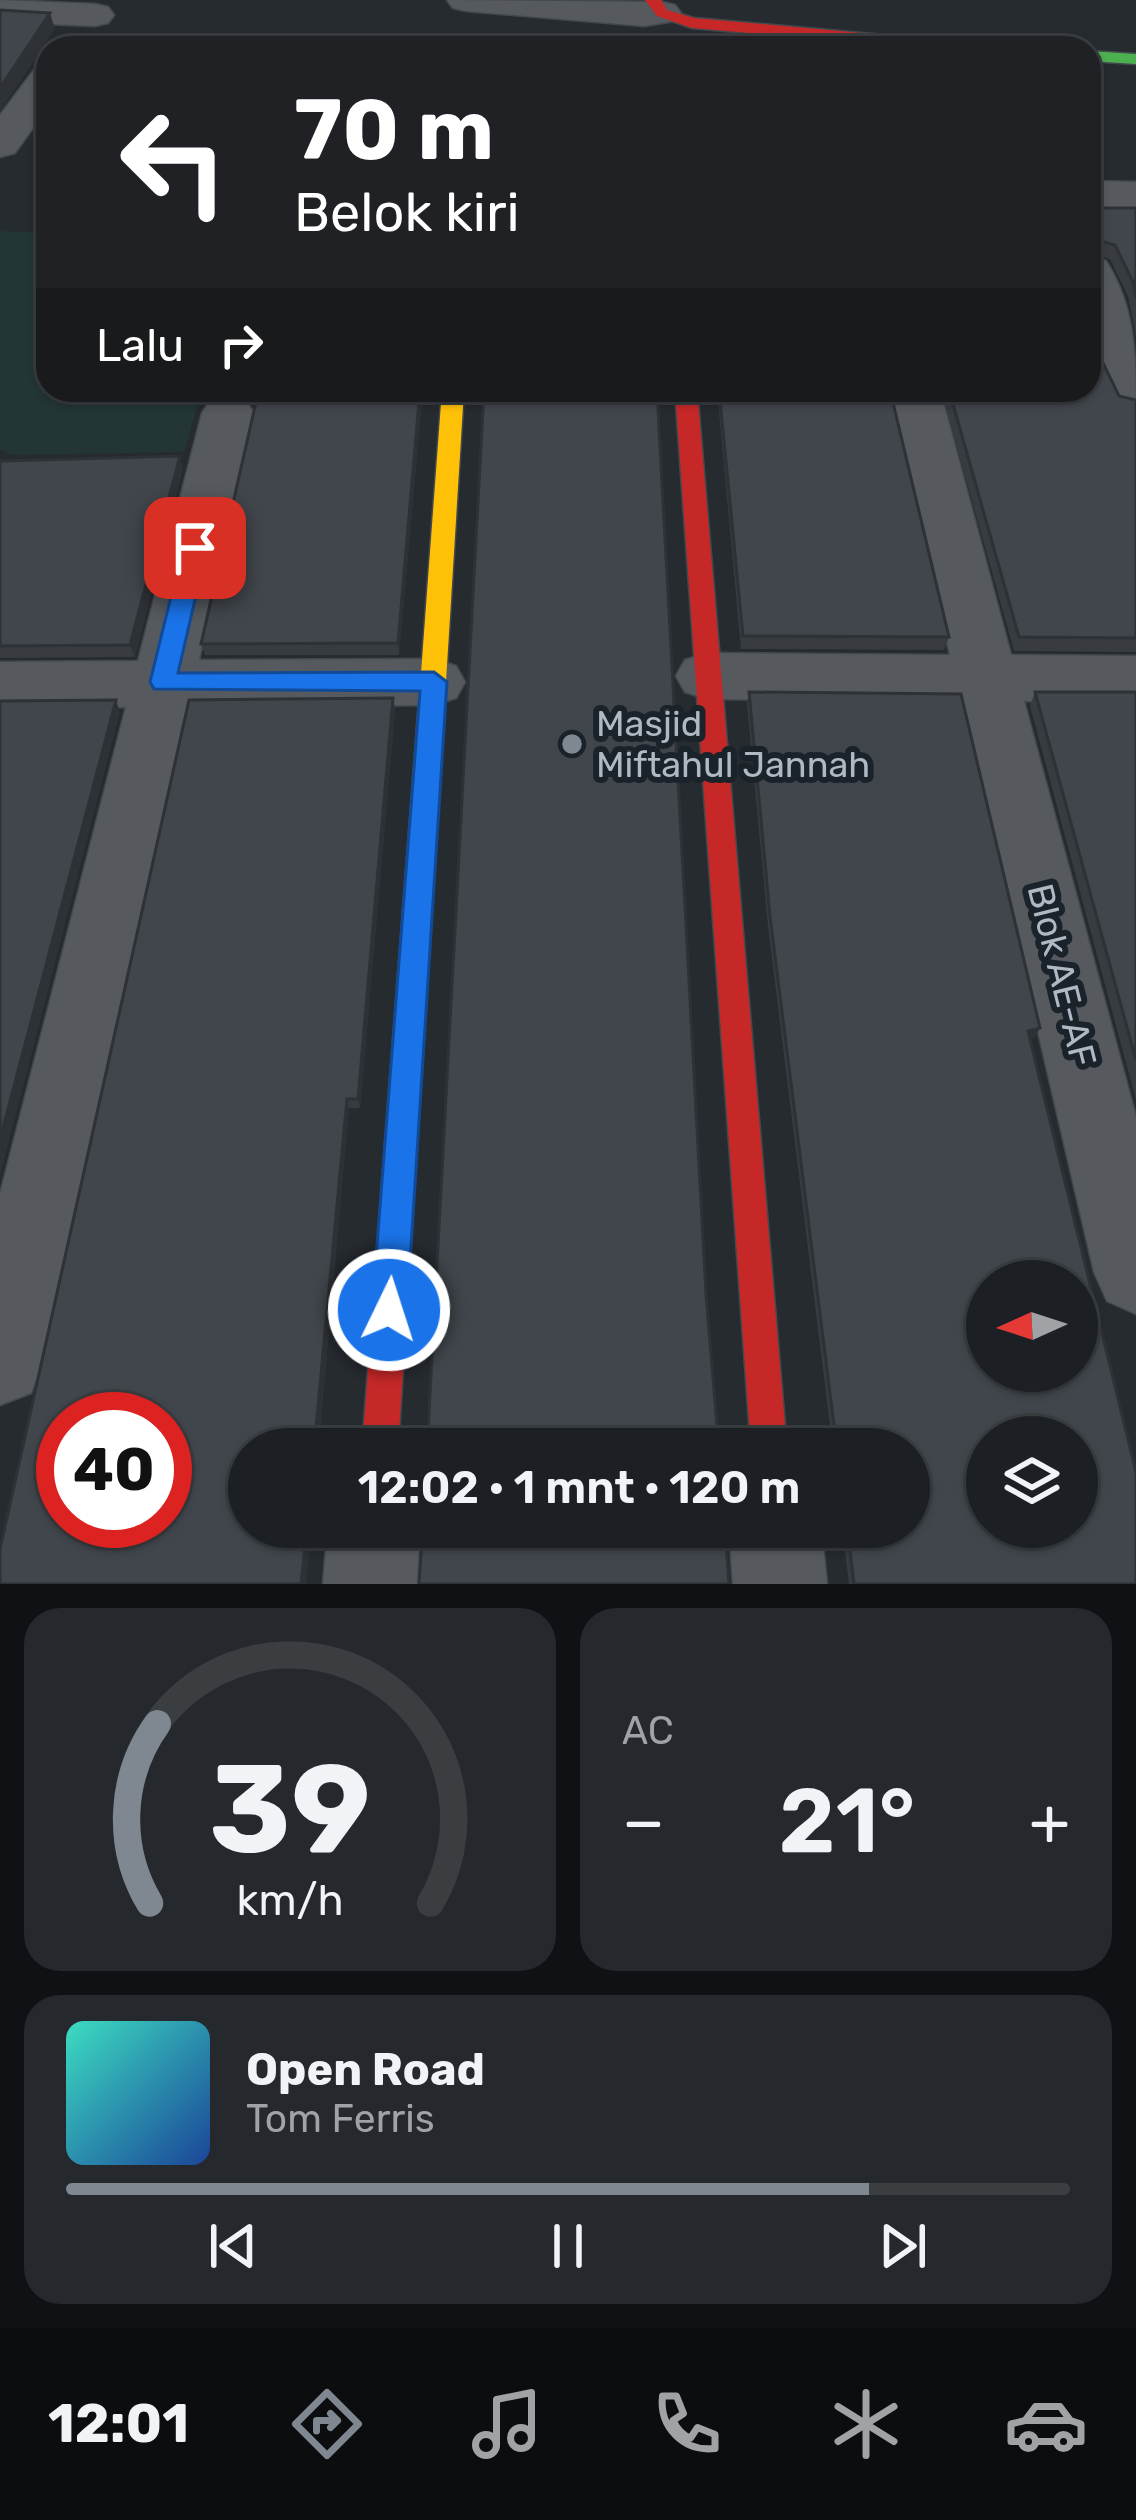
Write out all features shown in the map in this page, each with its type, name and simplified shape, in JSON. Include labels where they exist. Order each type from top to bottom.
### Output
[{"type":"street","points":[[466,0],[824,36]]},
{"type":"street","points":[[0,11],[101,7]]},
{"type":"street","points":[[79,36],[101,7]]},
{"type":"street","points":[[1101,57],[1136,59]]},
{"type":"street","points":[[14,134],[36,98]]},
{"type":"street","points":[[1101,194],[1136,195]]},
{"type":"street","points":[[1101,303],[1136,396]]},
{"type":"street","points":[[381,1428],[453,402]]},
{"type":"street","points":[[687,402],[767,1428]]},
{"type":"street","name":"Blok AE-AF","points":[[917,402],[1136,1272]]},
{"type":"street","points":[[0,1362],[227,413]]},
{"type":"street","points":[[707,676],[1136,679]]},
{"type":"street","points":[[0,685],[434,682]]},
{"type":"street","points":[[370,1584],[373,1548]]},
{"type":"street","points":[[776,1548],[779,1584]]},
{"type":"shaded area","points":[[0,231],[36,232],[36,402],[199,402],[184,452],[12,455],[0,449]]},
{"type":"building","points":[[0,10],[50,13],[0,88]]},
{"type":"building","points":[[1101,208],[1136,208],[1136,298],[1133,282],[1115,245],[1101,241]]},
{"type":"building","points":[[1101,359],[1119,396],[1136,400],[1136,638],[1019,637],[952,402],[1101,402]]},
{"type":"building","points":[[256,402],[419,402],[398,643],[201,644]]},
{"type":"building","points":[[483,402],[658,402],[717,1428],[428,1428]]},
{"type":"building","points":[[720,402],[893,402],[949,637],[743,636]]},
{"type":"building","points":[[180,456],[130,645],[0,646],[0,461]]},
{"type":"building","points":[[749,692],[961,694],[1040,1028],[1028,1031],[1084,1260],[966,1260],[966,1392],[1098,1392],[1098,1317],[1136,1472],[1136,1584],[854,1584],[850,1548],[930,1548],[930,1428],[834,1428],[770,916]]},
{"type":"building","points":[[1035,692],[1136,692],[1136,1060]]},
{"type":"building","points":[[393,698],[358,1099],[347,1099],[316,1428],[228,1428],[228,1548],[305,1548],[301,1584],[0,1584],[0,1549],[189,700]]},
{"type":"building","points":[[116,700],[0,1139],[0,701]]},
{"type":"building","points":[[422,1548],[726,1548],[729,1584],[419,1584]]},
{"type":"traffic: fast","points":[[1101,57],[1136,59]]},
{"type":"traffic: slow","points":[[431,714],[452,402]]},
{"type":"traffic: jam","points":[[653,0],[662,13],[692,23],[838,36]]},
{"type":"traffic: jam","points":[[687,402],[767,1428]]},
{"type":"traffic: jam","points":[[381,1428],[431,714]]},
{"type":"place","name":"Masjid Miftahul Jannah","points":[[572,744]]},
{"type":"route","points":[[195,548],[163,682],[434,682],[389,1310]]}]
